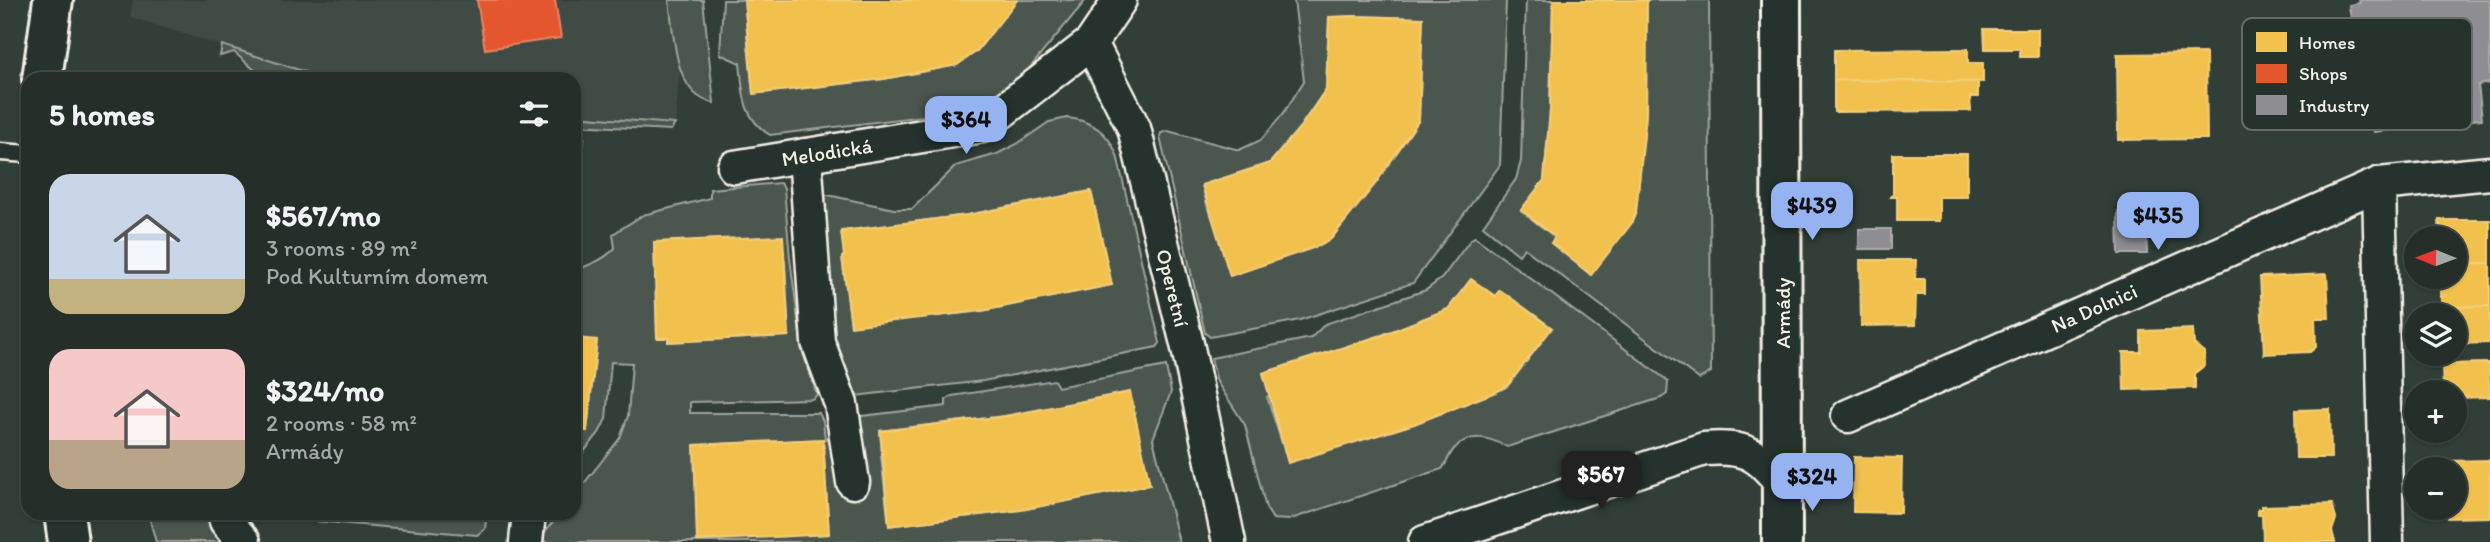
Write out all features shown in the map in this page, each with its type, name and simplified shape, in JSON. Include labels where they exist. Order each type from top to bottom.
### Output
[{"type":"street","points":[[43,72],[53,0]]},
{"type":"street","name":"Melodická","points":[[734,167],[983,126],[1091,43],[1120,0]]},
{"type":"street","name":"Armády","points":[[1781,0],[1782,542]]},
{"type":"street","name":"Operetní","points":[[1091,43],[1135,128],[1188,348],[1229,542]]},
{"type":"street","points":[[805,155],[818,342],[841,404],[853,482]]},
{"type":"street","name":"Na Dolnici","points":[[1848,416],[2379,184],[2490,173]]},
{"type":"street","points":[[2379,184],[2387,542]]},
{"type":"street","points":[[1425,542],[1704,449],[1730,447],[1754,454],[1782,484]]},
{"type":"street","points":[[65,520],[68,542]]},
{"type":"street","points":[[226,520],[244,542]]},
{"type":"street","points":[[526,542],[528,520]]},
{"type":"lane","points":[[0,152],[21,154]]},
{"type":"shaded area","points":[[133,0],[669,0],[680,68],[675,124],[581,117],[581,72],[305,72],[130,17]]},
{"type":"shaded area","points":[[669,0],[703,0],[714,103],[700,98],[690,89],[683,76],[675,45]]},
{"type":"shaded area","points":[[723,0],[744,0],[753,94],[884,79],[957,65],[977,51],[1017,0],[1086,0],[1010,92],[964,111],[770,135],[749,113],[743,94],[740,63],[720,54]]},
{"type":"shaded area","points":[[1294,0],[1506,0],[1500,165],[1413,283],[1300,320],[1210,337],[1205,333],[1161,133],[1168,131],[1239,150],[1261,140],[1283,114],[1304,81]],"holes":[[[1329,17],[1423,18],[1419,120],[1376,183],[1331,239],[1316,247],[1208,209],[1202,185],[1270,163],[1300,127],[1326,89]]]},
{"type":"shaded area","points":[[1526,0],[1553,0],[1550,110],[1544,180],[1521,210],[1555,237],[1551,243],[1591,274],[1631,224],[1636,212],[1646,115],[1647,0],[1709,0],[1711,372],[1699,379],[1524,248],[1519,255],[1483,226],[1516,179],[1521,161]]},
{"type":"shaded area","points":[[222,45],[305,72],[257,72],[234,52],[220,56]]},
{"type":"shaded area","points":[[581,117],[675,124],[671,130],[581,125]]},
{"type":"shaded area","points":[[1067,118],[1084,121],[1104,134],[1113,147],[1160,343],[1157,347],[983,381],[855,396],[852,394],[832,339],[818,193],[894,209],[912,209],[956,166],[997,154],[1049,122]],"holes":[[[1091,191],[1112,285],[982,311],[851,325],[842,257],[842,231],[967,215]]]},
{"type":"shaded area","points":[[780,183],[784,188],[802,350],[817,395],[812,399],[690,402],[690,413],[819,413],[825,439],[838,437],[842,493],[862,491],[854,417],[946,406],[946,400],[952,396],[1054,380],[1058,387],[1166,366],[1171,392],[1153,439],[1179,542],[540,542],[540,538],[554,520],[581,520],[581,487],[620,438],[628,416],[632,363],[611,362],[606,419],[599,433],[581,455],[581,430],[587,430],[597,341],[581,339],[581,268],[611,252],[615,248],[613,234],[643,215],[710,198],[710,189]],"holes":[[[654,242],[785,261],[789,336],[669,342],[668,338],[657,338]],[[1130,392],[1149,485],[1021,510],[889,526],[880,431],[1005,416]],[[823,439],[829,534],[697,540],[695,445]]]},
{"type":"shaded area","points":[[1475,237],[1664,378],[1668,382],[1667,394],[1507,447],[1487,439],[1466,440],[1454,449],[1442,469],[1288,520],[1273,519],[1266,508],[1245,425],[1217,382],[1211,358],[1311,338],[1325,324],[1426,290],[1442,278]],"holes":[[[1471,279],[1495,296],[1500,290],[1552,328],[1505,388],[1414,424],[1288,462],[1267,397],[1270,396],[1263,373],[1382,335],[1448,309]]]},
{"type":"shaded area","points":[[150,520],[207,520],[222,542],[156,542]]},
{"type":"shaded area","points":[[303,520],[486,520],[485,529],[477,535]]},
{"type":"building: Homes","points":[[744,0],[1017,0],[977,51],[957,65],[884,79],[753,94]]},
{"type":"building: Homes","points":[[1553,0],[1647,0],[1646,115],[1636,212],[1631,224],[1591,275],[1551,243],[1555,237],[1521,210],[1544,180],[1550,110]]},
{"type":"building: Homes","points":[[1329,17],[1423,18],[1419,120],[1376,183],[1331,239],[1316,247],[1230,276],[1202,185],[1270,163],[1300,127],[1326,89]]},
{"type":"building: Homes","points":[[1984,29],[2038,29],[2038,57],[2020,57],[2020,49],[1985,49]]},
{"type":"building: Homes","points":[[1968,49],[1968,63],[1983,63],[1983,82],[1834,80],[1834,50]]},
{"type":"building: Homes","points":[[2206,53],[2207,139],[2118,140],[2117,54]]},
{"type":"building: Homes","points":[[1834,80],[1978,82],[1978,97],[1970,97],[1971,111],[1834,112]]},
{"type":"building: Homes","points":[[581,138],[584,138],[581,163]]},
{"type":"building: Homes","points":[[1893,154],[1967,154],[1967,197],[1939,197],[1939,221],[1897,221],[1897,197],[1891,197]]},
{"type":"building: Homes","points":[[1091,191],[1112,285],[982,311],[851,326],[841,231],[967,215]]},
{"type":"building: Homes","points":[[2439,220],[2490,220],[2490,263],[2468,263],[2468,226],[2439,226]]},
{"type":"building: Homes","points":[[783,236],[789,336],[668,342],[668,338],[657,338],[654,242]]},
{"type":"building: Homes","points":[[1860,260],[1916,260],[1915,279],[1925,279],[1925,295],[1916,295],[1915,325],[1861,326]]},
{"type":"building: Homes","points":[[2468,263],[2490,263],[2490,306],[2441,303],[2441,289],[2468,289]]},
{"type":"building: Homes","points":[[2327,274],[2329,318],[2315,318],[2316,347],[2310,352],[2264,354],[2260,277]]},
{"type":"building: Homes","points":[[1471,279],[1495,296],[1500,290],[1552,328],[1509,384],[1498,391],[1414,424],[1288,463],[1263,373],[1382,335],[1448,309]]},
{"type":"building: Homes","points":[[2467,306],[2490,306],[2490,343],[2467,344]]},
{"type":"building: Homes","points":[[2193,329],[2194,344],[2204,352],[2205,365],[2195,373],[2195,388],[2124,390],[2123,352],[2141,352],[2141,331]]},
{"type":"building: Homes","points":[[581,339],[597,340],[587,431],[581,430]]},
{"type":"building: Homes","points":[[2467,363],[2488,363],[2490,397],[2467,398],[2467,380],[2443,380],[2442,366],[2467,366]]},
{"type":"building: Homes","points":[[1130,392],[1150,485],[1021,510],[889,526],[880,431],[1005,416]]},
{"type":"building: Homes","points":[[2330,409],[2331,458],[2296,458],[2295,410]]},
{"type":"building: Homes","points":[[823,439],[829,534],[697,541],[694,445]]},
{"type":"building: Homes","points":[[1854,457],[1902,458],[1901,513],[1853,512]]},
{"type":"building: Homes","points":[[2490,460],[2490,517],[2467,518],[2467,461]]},
{"type":"building: Homes","points":[[2332,504],[2336,519],[2332,531],[2335,542],[2263,542],[2262,515],[2258,515],[2258,509],[2262,509],[2262,506]]},
{"type":"building: Shops","points":[[477,0],[555,0],[561,38],[485,49]]},
{"type":"building: Industry","points":[[2359,0],[2490,0],[2490,83],[2478,85],[2482,119],[2472,120],[2472,18],[2351,18],[2349,5],[2360,3]]},
{"type":"building: Industry","points":[[2118,211],[2146,211],[2147,254],[2119,254]]},
{"type":"building: Industry","points":[[1859,229],[1891,229],[1891,249],[1859,249]]}]
